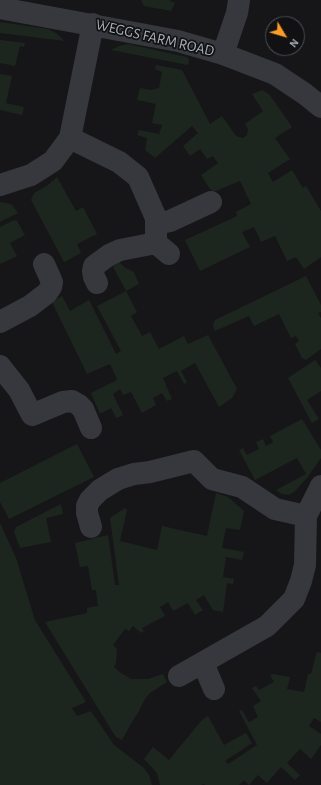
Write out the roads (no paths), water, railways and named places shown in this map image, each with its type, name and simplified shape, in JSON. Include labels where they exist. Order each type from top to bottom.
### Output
[{"type":"street","points":[[223,54],[237,13],[239,0]]},
{"type":"street","name":"WEGGS FARM ROAD","points":[[0,8],[93,24],[178,41],[223,54],[275,74],[305,94],[321,107]]},
{"type":"street","points":[[0,185],[31,175],[53,161],[70,138],[93,24]]},
{"type":"street","points":[[70,138],[119,162],[138,177],[156,218],[161,240]]},
{"type":"street","points":[[161,240],[170,222],[211,202]]},
{"type":"street","points":[[97,283],[94,277],[94,266],[109,255],[120,250],[161,240]]},
{"type":"street","points":[[0,322],[30,306],[48,293],[52,282],[44,264]]},
{"type":"street","points":[[0,366],[19,390],[32,415],[51,407],[72,401],[83,409],[91,428]]},
{"type":"street","points":[[91,527],[87,513],[87,506],[90,500],[100,490],[118,479],[134,474],[150,472],[194,461],[212,479],[242,487],[275,509],[306,516]]},
{"type":"street","points":[[179,676],[267,626],[294,599],[305,565],[306,516],[321,486]]},
{"type":"street","points":[[203,663],[214,689]]}]
